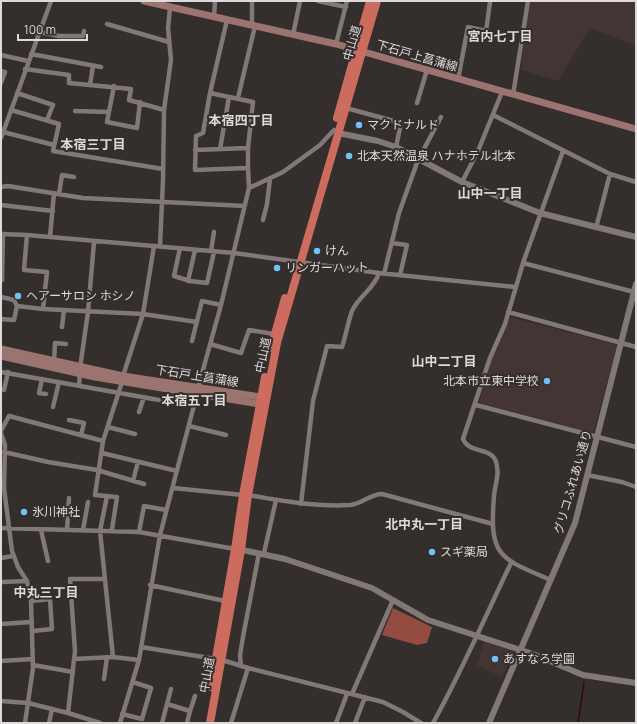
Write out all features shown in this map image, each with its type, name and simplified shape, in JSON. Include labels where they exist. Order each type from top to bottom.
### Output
[{"type":"highway","name":"中山道","points":[[336,131],[346,108],[370,1]]},
{"type":"highway","name":"中山道","points":[[262,401],[298,262],[359,51],[377,1]]},
{"type":"highway","name":"中山道","points":[[210,723],[219,659],[274,334],[298,262]]},
{"type":"highway","name":"中山道","points":[[205,723],[219,659],[225,600],[238,549]]},
{"type":"main road","name":"下石戸上菖蒲線","points":[[144,1],[336,44],[636,129]]},
{"type":"main road","name":"下石戸上菖蒲線","points":[[1,349],[54,362],[80,371]]},
{"type":"main road","name":"下石戸上菖蒲線","points":[[1,356],[122,379],[262,401]]},
{"type":"street","points":[[1,138],[51,1]]},
{"type":"street","points":[[214,17],[215,1]]},
{"type":"street","points":[[238,98],[253,25],[252,1]]},
{"type":"street","points":[[294,35],[300,1]]},
{"type":"street","points":[[318,1],[346,7]]},
{"type":"street","points":[[336,44],[347,1]]},
{"type":"street","points":[[513,95],[528,1]]},
{"type":"street","points":[[458,79],[468,27],[486,30],[490,2]]},
{"type":"street","points":[[112,530],[117,497],[95,495],[103,441],[143,314],[157,246],[163,201],[164,110],[171,60],[166,5]]},
{"type":"street","points":[[227,20],[210,93],[204,133],[196,136],[195,170],[248,168]]},
{"type":"street","points":[[107,24],[169,42]]},
{"type":"street","points":[[39,32],[59,36],[83,36],[84,31]]},
{"type":"street","points":[[31,54],[101,67]]},
{"type":"street","points":[[1,55],[28,61]]},
{"type":"street","points":[[90,85],[93,66]]},
{"type":"street","points":[[25,70],[69,75],[69,83],[114,86],[131,89],[129,100],[164,110]]},
{"type":"street","points":[[417,103],[427,70]]},
{"type":"street","points":[[1,71],[5,72],[1,83]]},
{"type":"street","points":[[114,86],[107,122],[137,128],[140,102]]},
{"type":"street","points":[[462,182],[478,151],[502,92]]},
{"type":"street","points":[[17,93],[53,104],[47,120]]},
{"type":"street","points":[[120,723],[139,660],[150,585],[166,510],[221,305],[249,188],[248,148],[254,102],[210,93]]},
{"type":"street","points":[[220,149],[229,96]]},
{"type":"street","points":[[346,108],[401,123],[396,147]]},
{"type":"street","points":[[11,110],[59,124],[53,151],[163,169]]},
{"type":"street","points":[[75,111],[109,112]]},
{"type":"street","points":[[493,115],[610,174],[636,182]]},
{"type":"street","points":[[301,504],[313,401],[327,346],[342,347],[352,311],[363,296],[376,283],[381,274],[392,243],[399,214],[418,160],[441,117]]},
{"type":"street","points":[[3,130],[54,145]]},
{"type":"street","points":[[249,188],[283,172],[320,145],[336,131],[396,147],[462,182],[540,213],[636,238]]},
{"type":"street","points":[[195,150],[248,148]]},
{"type":"street","points":[[552,580],[511,563],[498,552],[495,545],[493,524],[494,496],[498,473],[496,462],[491,454],[466,445],[463,439],[476,405],[487,358],[508,312],[540,213],[563,151]]},
{"type":"street","points":[[596,228],[610,174]]},
{"type":"street","points":[[50,237],[56,193],[62,175],[74,177]]},
{"type":"street","points":[[263,220],[267,204],[270,179]]},
{"type":"street","points":[[1,187],[8,186],[83,198],[244,206]]},
{"type":"street","points":[[1,205],[53,210]]},
{"type":"street","points":[[180,248],[174,276],[188,281],[207,283],[213,251],[214,232]]},
{"type":"street","points":[[1,280],[2,234],[27,234],[94,242],[213,251],[381,274],[516,287]]},
{"type":"street","points":[[27,234],[24,270],[47,272],[43,309]]},
{"type":"street","points":[[79,386],[88,312],[94,242]]},
{"type":"street","points":[[392,243],[407,245],[400,275]]},
{"type":"street","points":[[188,281],[195,250]]},
{"type":"street","points":[[523,263],[634,292]]},
{"type":"street","name":"グリコふれあい通り","points":[[489,723],[552,580],[575,523],[636,284]]},
{"type":"street","points":[[1,297],[14,300],[17,306],[14,320],[1,319]]},
{"type":"street","points":[[192,341],[202,301],[221,305]]},
{"type":"street","points":[[17,306],[88,312],[143,314],[197,322]]},
{"type":"street","points":[[62,327],[64,310]]},
{"type":"street","points":[[508,312],[636,347]]},
{"type":"street","points":[[210,344],[241,353],[249,330],[274,334]]},
{"type":"street","points":[[54,362],[55,344],[66,344]]},
{"type":"street","points":[[1,372],[8,372],[144,397],[194,403]]},
{"type":"street","points":[[4,390],[8,372]]},
{"type":"street","points":[[42,379],[39,393],[46,394]]},
{"type":"street","points":[[53,407],[59,382]]},
{"type":"street","points":[[139,412],[144,397]]},
{"type":"street","points":[[476,405],[636,447]]},
{"type":"street","points":[[25,723],[34,665],[33,631],[27,581],[13,556],[3,499],[4,452],[1,432],[9,416],[103,441]]},
{"type":"street","points":[[69,420],[84,423],[81,435]]},
{"type":"street","points":[[189,426],[226,434]]},
{"type":"street","points":[[108,427],[135,434]]},
{"type":"street","points":[[4,452],[48,462],[98,470],[144,484]]},
{"type":"street","points":[[102,453],[177,472]]},
{"type":"street","points":[[133,481],[138,462]]},
{"type":"street","points":[[587,475],[622,482],[636,487]]},
{"type":"street","points":[[173,488],[246,495],[301,504],[353,505],[375,494],[382,494],[493,524]]},
{"type":"street","points":[[107,496],[100,531],[113,657]]},
{"type":"street","points":[[67,530],[69,498]]},
{"type":"street","points":[[241,666],[240,655],[243,637],[276,500]]},
{"type":"street","points":[[83,530],[88,502]]},
{"type":"street","points":[[139,532],[144,506],[166,510]]},
{"type":"street","points":[[1,528],[42,530],[112,530],[139,532],[262,553],[285,559],[372,588],[428,620],[521,650],[583,675],[636,683]]},
{"type":"street","points":[[42,530],[48,561]]},
{"type":"street","points":[[1,558],[13,556]]},
{"type":"street","points":[[433,723],[456,682],[511,563]]},
{"type":"street","points":[[68,713],[76,651],[70,579],[104,579]]},
{"type":"street","points":[[2,582],[27,581]]},
{"type":"street","points":[[150,585],[225,600]]},
{"type":"street","points":[[30,601],[50,599],[52,629],[33,631]]},
{"type":"street","points":[[336,723],[393,600]]},
{"type":"street","points":[[1,624],[32,622]]},
{"type":"street","points":[[141,647],[219,659],[248,668],[365,697],[383,702],[421,723]]},
{"type":"street","points":[[104,679],[107,657]]},
{"type":"street","points":[[74,659],[113,657],[139,660]]},
{"type":"street","points":[[1,661],[33,659]]},
{"type":"street","points":[[34,665],[73,672]]},
{"type":"street","points":[[231,723],[248,668]]},
{"type":"street","points":[[122,714],[142,719],[151,688],[133,682]]},
{"type":"street","points":[[162,723],[171,689]]},
{"type":"street","points":[[187,723],[195,696]]},
{"type":"street","points":[[355,723],[365,697]]},
{"type":"street","points":[[1,701],[28,703],[100,723]]},
{"type":"street","points":[[167,704],[190,711]]},
{"type":"street","points":[[49,723],[52,709]]},
{"type":"shaded area","points":[[528,1],[636,1],[636,46],[590,28],[558,81],[521,70]]},
{"type":"shaded area","name":"北本市立東中学校","points":[[510,317],[615,344],[617,347],[593,433],[482,404],[479,401],[492,360]]},
{"type":"shaded area","points":[[393,608],[432,627],[427,643],[417,645],[382,635]]},
{"type":"shaded area","name":"あすなろ学園","points":[[484,642],[514,652],[502,677],[477,665]]},
{"type":"waterway","points":[[578,723],[584,682]]},
{"type":"place","name":"マクドナルド","points":[[359,125]]},
{"type":"place","name":"北本天然温泉 ハナホテル北本","points":[[349,156]]},
{"type":"place","name":"けん","points":[[317,251]]},
{"type":"place","name":"リンガーハット","points":[[277,268]]},
{"type":"place","name":"ヘアーサロン ホシノ","points":[[18,296]]},
{"type":"place","name":"北本市立東中学校","points":[[547,381]]},
{"type":"place","name":"氷川神社","points":[[24,512]]},
{"type":"place","name":"スギ薬局","points":[[432,552]]},
{"type":"place","name":"あすなろ学園","points":[[495,659]]},
{"type":"district","name":"宮内七丁目","points":[[500,36]]},
{"type":"district","name":"本宿四丁目","points":[[241,120]]},
{"type":"district","name":"本宿三丁目","points":[[93,144]]},
{"type":"district","name":"山中一丁目","points":[[490,193]]},
{"type":"district","name":"山中二丁目","points":[[444,361]]},
{"type":"district","name":"本宿五丁目","points":[[194,400]]},
{"type":"district","name":"北中丸一丁目","points":[[424,524]]},
{"type":"district","name":"中丸三丁目","points":[[46,592]]}]
